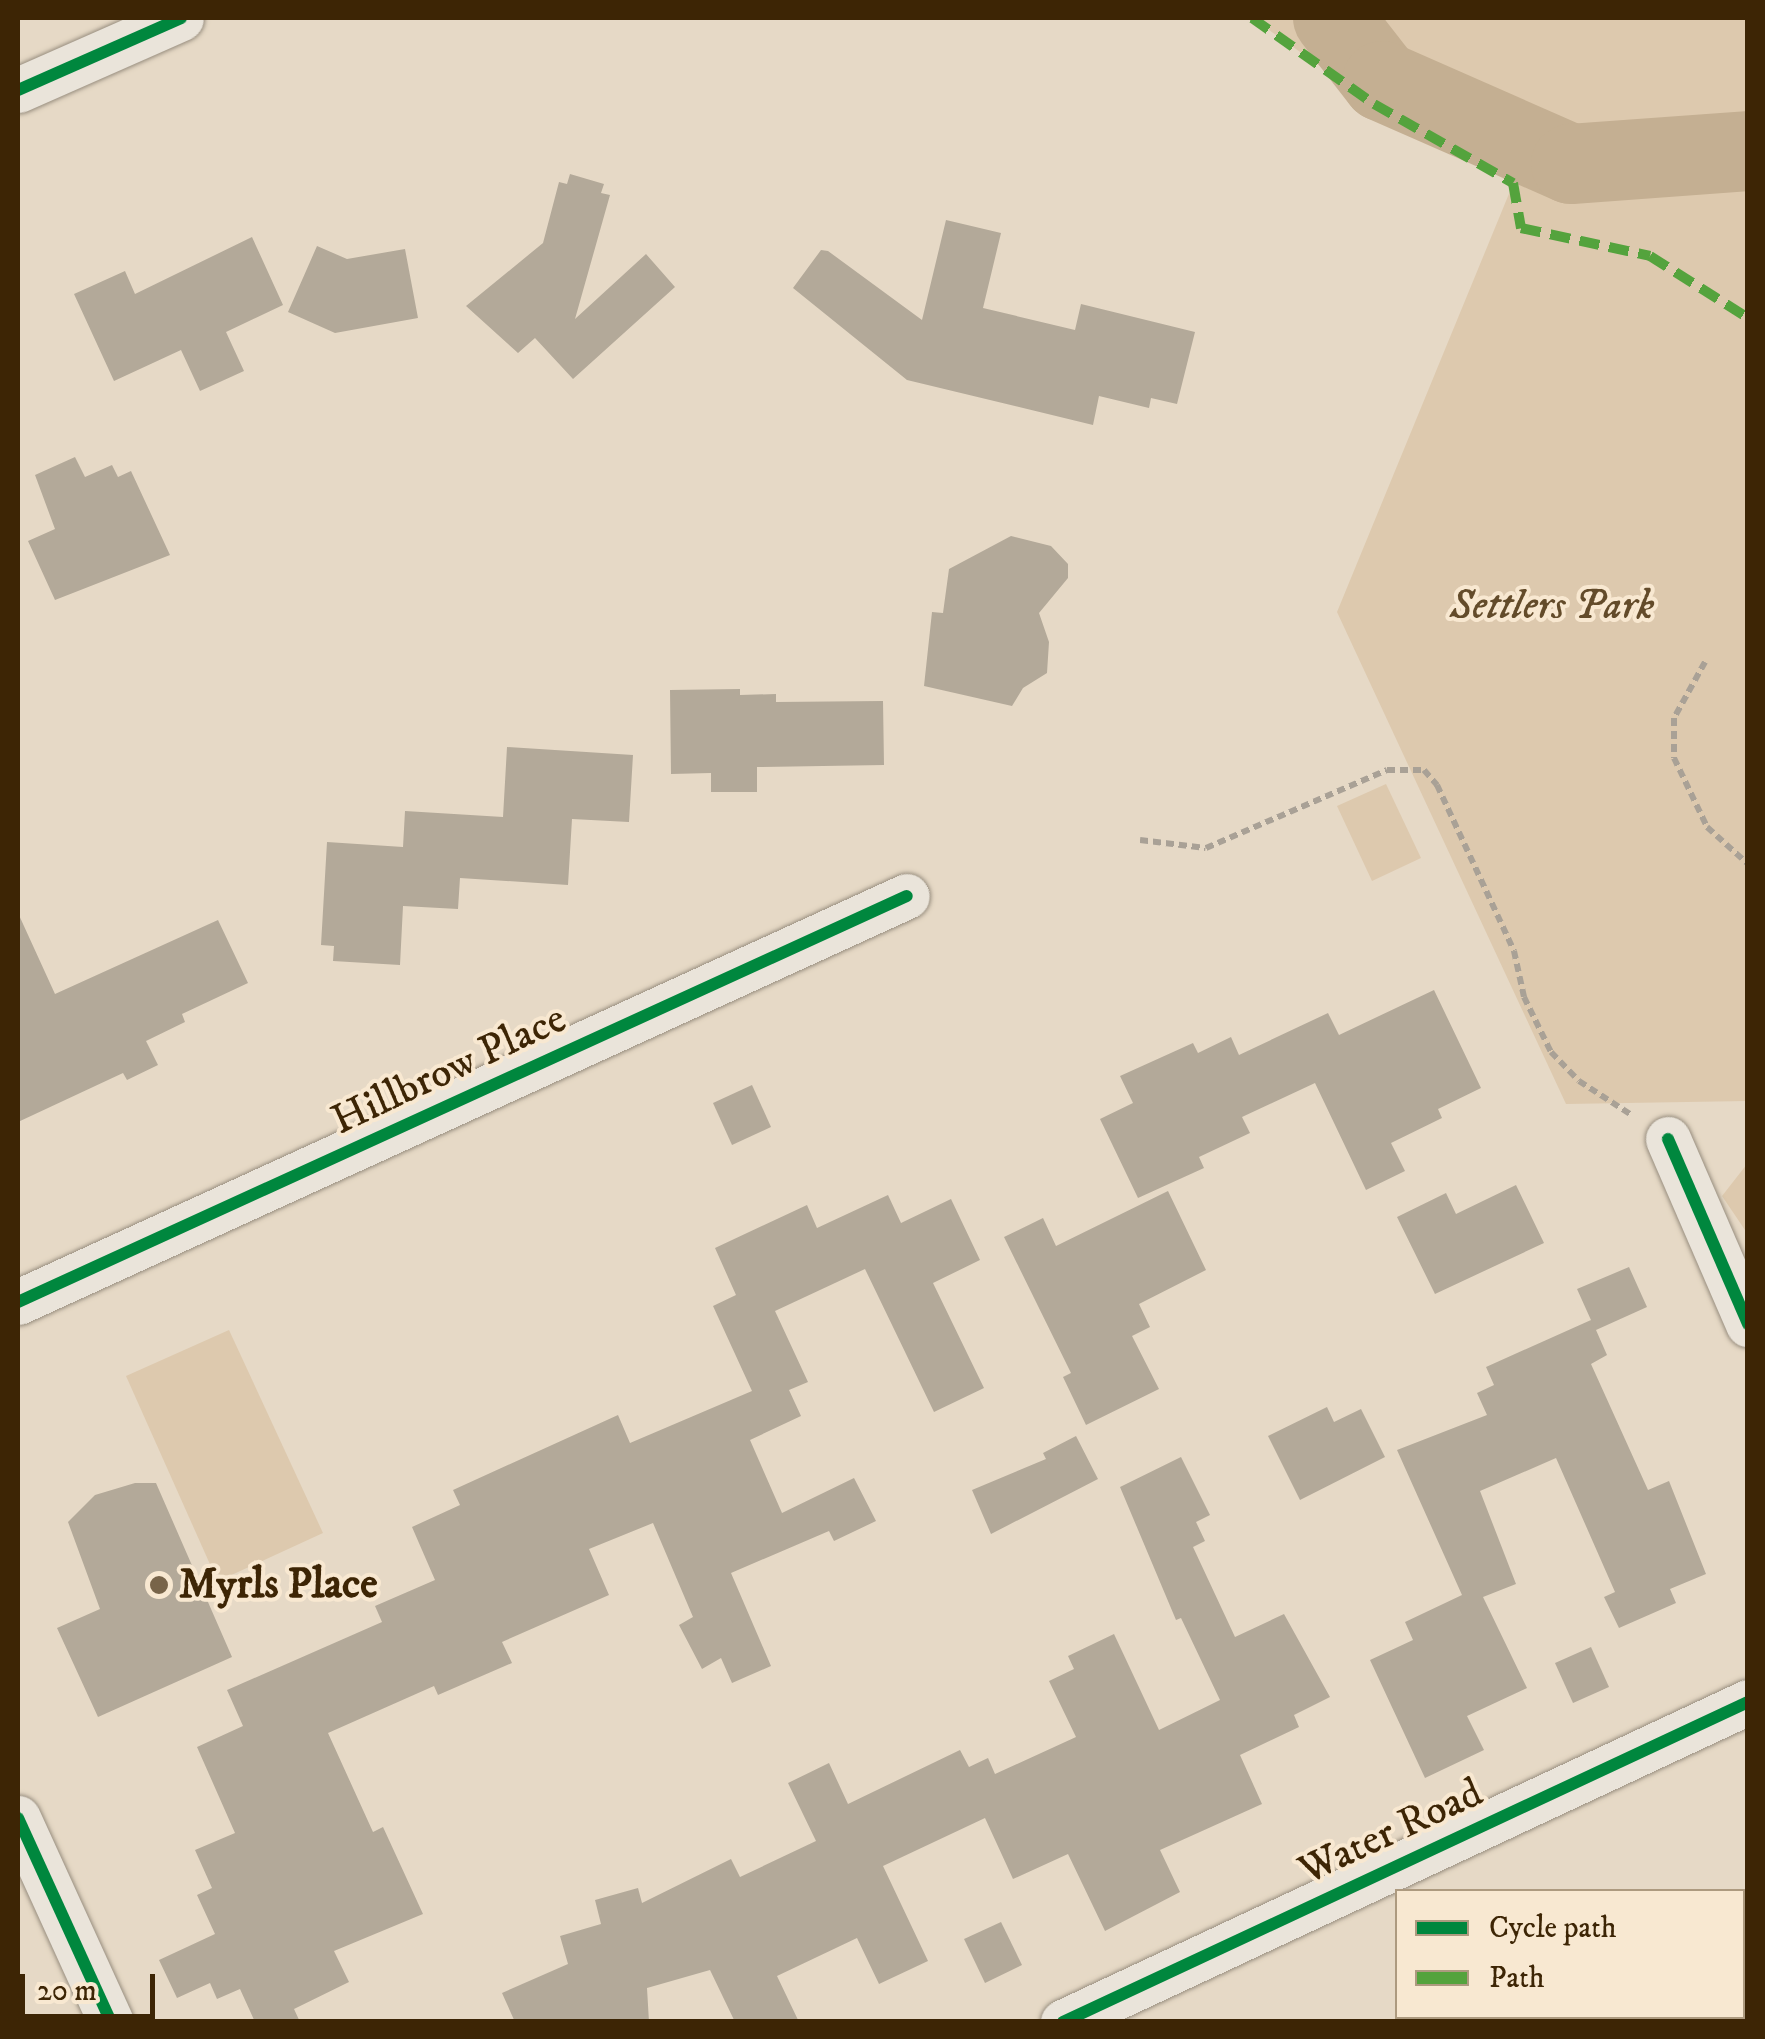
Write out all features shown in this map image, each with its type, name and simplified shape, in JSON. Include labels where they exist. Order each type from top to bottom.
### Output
[{"type":"street","points":[[18,90],[182,18]]},
{"type":"street","name":"Hillbrow Place","points":[[18,1302],[907,896]]},
{"type":"street","points":[[1668,1139],[1748,1324]]},
{"type":"street","name":"Water Road","points":[[1063,2022],[1748,1702]]},
{"type":"street","points":[[18,1818],[111,2022]]},
{"type":"path","points":[[1705,662],[1674,718],[1674,758],[1707,828],[1748,864]]},
{"type":"path","points":[[1140,840],[1206,848],[1388,770],[1424,770],[1438,785],[1514,951],[1524,997],[1550,1052],[1579,1081],[1668,1139]]},
{"type":"green space","name":"Settlers Park","points":[[1252,18],[1747,18],[1747,1101],[1566,1104],[1337,612],[1513,184],[1374,104]]},
{"type":"green space","points":[[1386,784],[1421,858],[1372,881],[1337,806]]},
{"type":"green space","points":[[1747,1164],[1747,1233],[1722,1196]]},
{"type":"green space","points":[[229,1330],[323,1533],[225,1578],[213,1571],[126,1376]]},
{"type":"building","points":[[570,174],[604,184],[601,193],[610,195],[575,319],[646,254],[675,287],[573,379],[535,338],[518,353],[466,306],[543,243],[559,182],[567,184]]},
{"type":"building","points":[[946,220],[1001,233],[983,308],[1075,330],[1081,304],[1195,332],[1177,404],[1151,398],[1149,408],[1099,396],[1093,425],[907,380],[793,288],[821,250],[828,251],[922,320]]},
{"type":"building","points":[[252,237],[283,305],[226,332],[244,371],[200,391],[181,350],[114,381],[74,294],[125,271],[135,294]]},
{"type":"building","points":[[317,246],[347,259],[405,249],[418,318],[335,333],[288,312]]},
{"type":"building","points":[[75,457],[85,477],[112,465],[118,477],[131,471],[170,555],[55,600],[28,541],[55,529],[35,475]]},
{"type":"building","points":[[1011,536],[1051,546],[1068,564],[1068,578],[1039,613],[1049,642],[1047,673],[1023,688],[1012,706],[924,686],[932,612],[943,613],[949,569]]},
{"type":"building","points":[[740,689],[740,695],[776,694],[776,702],[883,701],[884,765],[757,767],[757,792],[711,792],[711,773],[671,774],[670,690]]},
{"type":"building","points":[[507,747],[633,755],[629,822],[572,819],[568,885],[460,878],[458,909],[403,906],[400,965],[333,961],[334,946],[321,945],[327,842],[403,847],[405,811],[503,817]]},
{"type":"building","points":[[18,913],[55,994],[218,920],[248,983],[182,1014],[185,1022],[146,1041],[158,1065],[127,1080],[123,1073],[18,1122]]},
{"type":"building","points":[[1434,990],[1481,1088],[1438,1109],[1442,1118],[1391,1143],[1405,1171],[1366,1190],[1315,1083],[1242,1117],[1250,1133],[1199,1157],[1204,1168],[1138,1198],[1100,1119],[1133,1103],[1120,1076],[1193,1043],[1198,1053],[1231,1037],[1239,1055],[1328,1013],[1339,1035]]},
{"type":"building","points":[[752,1085],[771,1127],[732,1145],[713,1103]]},
{"type":"building","points":[[1516,1185],[1544,1243],[1435,1294],[1397,1217],[1446,1193],[1456,1214]]},
{"type":"building","points":[[1168,1191],[1206,1270],[1139,1304],[1150,1327],[1132,1336],[1159,1389],[1086,1425],[1063,1377],[1071,1373],[1004,1237],[1043,1218],[1056,1246]]},
{"type":"building","points":[[888,1195],[901,1223],[951,1199],[980,1260],[933,1283],[984,1388],[934,1412],[865,1269],[775,1311],[808,1382],[789,1390],[801,1416],[750,1440],[782,1513],[854,1478],[876,1521],[834,1541],[829,1531],[731,1573],[771,1666],[732,1683],[721,1658],[702,1669],[679,1625],[693,1617],[653,1523],[589,1549],[609,1595],[502,1642],[512,1663],[438,1695],[434,1686],[328,1733],[373,1832],[383,1827],[423,1914],[334,1951],[349,1982],[294,2009],[300,2022],[255,2022],[240,1989],[217,1999],[210,1983],[177,1998],[159,1960],[215,1934],[197,1895],[212,1888],[195,1850],[235,1833],[197,1747],[243,1726],[227,1690],[382,1622],[375,1606],[435,1580],[412,1527],[460,1505],[453,1490],[618,1415],[630,1443],[752,1391],[713,1306],[736,1295],[715,1248],[807,1205],[817,1228]]},
{"type":"building","points":[[1629,1267],[1647,1307],[1596,1330],[1607,1355],[1591,1364],[1648,1490],[1669,1481],[1706,1574],[1670,1589],[1676,1603],[1619,1628],[1604,1597],[1615,1592],[1556,1458],[1480,1491],[1516,1584],[1483,1597],[1527,1688],[1467,1716],[1484,1750],[1425,1778],[1370,1660],[1413,1640],[1405,1622],[1462,1595],[1397,1450],[1487,1415],[1477,1393],[1494,1385],[1486,1367],[1591,1320],[1577,1289]]},
{"type":"building","points":[[1327,1407],[1334,1422],[1361,1409],[1385,1457],[1300,1500],[1268,1436]]},
{"type":"building","points":[[1076,1436],[1098,1479],[991,1534],[972,1490],[1046,1459],[1043,1453]]},
{"type":"building","points":[[1181,1457],[1210,1515],[1196,1522],[1205,1541],[1193,1547],[1235,1637],[1284,1614],[1330,1697],[1294,1715],[1299,1727],[1240,1755],[1262,1804],[1160,1850],[1180,1892],[1105,1931],[1068,1854],[1013,1879],[985,1818],[883,1866],[928,1961],[879,1984],[857,1938],[777,1976],[799,2022],[735,2022],[710,1970],[647,1988],[649,2022],[515,2022],[502,1993],[568,1964],[560,1936],[601,1924],[595,1900],[638,1888],[642,1903],[731,1859],[740,1877],[816,1841],[788,1783],[829,1763],[848,1804],[960,1750],[969,1767],[988,1758],[995,1774],[1076,1737],[1049,1681],[1074,1669],[1068,1656],[1114,1634],[1159,1730],[1220,1700],[1181,1618],[1176,1620],[1120,1487]]},
{"type":"building","points":[[135,1483],[156,1483],[232,1657],[98,1717],[57,1628],[100,1609],[68,1522],[95,1495]]},
{"type":"building","points":[[1591,1647],[1609,1687],[1573,1703],[1555,1663]]},
{"type":"building","points":[[1001,1922],[1022,1965],[985,1983],[964,1939]]},
{"type":"waterway","points":[[1333,18],[1382,81],[1571,164],[1748,151]]},
{"type":"marked path","points":[[1252,18],[1374,104],[1513,183],[1521,228],[1650,256],[1748,318]]},
{"type":"cycle path","points":[[18,90],[181,18]]},
{"type":"cycle path","points":[[18,1302],[907,896]]},
{"type":"cycle path","points":[[1668,1139],[1748,1324]]},
{"type":"cycle path","points":[[1063,2022],[1748,1702]]},
{"type":"cycle path","points":[[18,1818],[111,2022]]},
{"type":"place","name":"Myrls Place","points":[[159,1585]]}]
